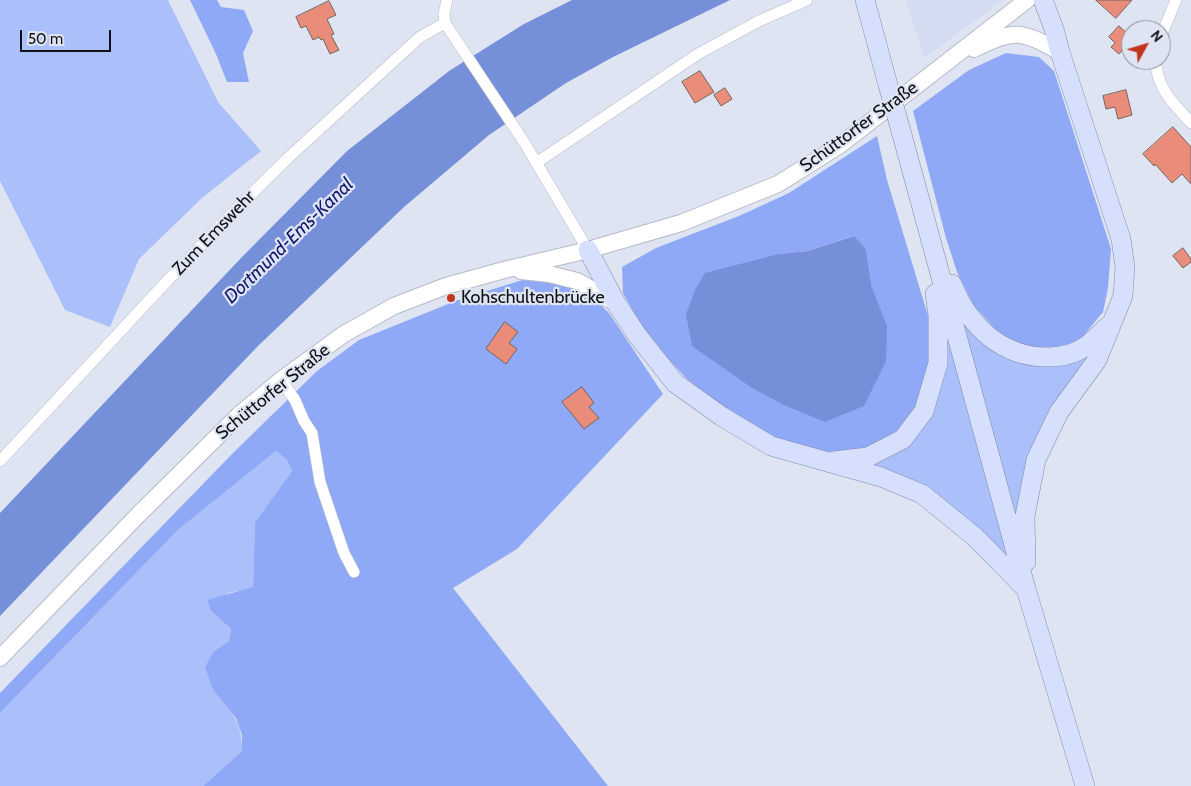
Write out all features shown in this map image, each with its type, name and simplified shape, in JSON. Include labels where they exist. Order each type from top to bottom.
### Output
[{"type":"main road","points":[[865,0],[1026,589],[1085,786]]},
{"type":"main road","name":"Schüttorfer Straße","points":[[0,658],[137,516],[239,415],[281,380],[344,334],[394,306],[446,286],[681,224],[778,184],[840,145],[1027,0]]},
{"type":"main road","points":[[1026,589],[1025,516],[1036,460],[1059,412],[1097,360],[1123,296],[1125,267],[1121,239],[1043,0]]},
{"type":"main road","points":[[941,66],[996,38],[1010,34],[1038,40],[1060,52]]},
{"type":"main road","points":[[924,218],[960,304],[986,335],[1011,351],[1036,357],[1062,356],[1085,347],[1111,323]]},
{"type":"main road","points":[[825,463],[868,457],[903,439],[924,412],[938,364],[938,315],[924,218]]},
{"type":"main road","points":[[588,250],[616,303],[675,383],[721,416],[771,446],[825,463],[881,477],[922,494],[974,537],[1026,589]]},
{"type":"main road","points":[[504,270],[549,274],[567,278],[586,284],[616,303]]},
{"type":"street","points":[[447,0],[444,14],[445,23],[454,39],[524,142],[588,250]]},
{"type":"street","points":[[536,163],[698,54],[758,21],[807,0]]},
{"type":"street","points":[[1168,20],[1176,0]]},
{"type":"street","name":"Zum Emswehr","points":[[0,461],[168,280],[288,158],[420,37],[445,23]]},
{"type":"street","points":[[1157,70],[1158,78],[1166,95],[1191,123]]},
{"type":"street","points":[[281,380],[295,400],[304,421],[312,433],[320,482],[344,553],[354,572]]},
{"type":"shaded area","points":[[0,0],[168,0],[218,102],[261,151],[202,198],[139,259],[110,327],[65,310],[0,181]]},
{"type":"shaded area","points":[[190,0],[217,0],[221,7],[244,10],[253,31],[243,53],[249,82],[227,82]]},
{"type":"shaded area","points":[[906,0],[1003,0],[924,58]]},
{"type":"shaded area","points":[[1006,53],[1039,57],[1054,71],[1111,249],[1108,288],[1103,312],[1079,341],[1048,350],[1023,345],[999,333],[974,306],[957,272],[946,238],[913,111],[969,70]]},
{"type":"shaded area","points":[[877,136],[887,180],[929,319],[931,359],[919,406],[900,432],[871,449],[830,454],[779,439],[726,411],[686,378],[647,336],[623,293],[622,267],[656,248],[739,216],[789,193]],"holes":[[[853,236],[866,249],[872,288],[779,254],[808,251]]]},
{"type":"shaded area","points":[[925,219],[1025,587],[922,494],[826,463],[939,315]]},
{"type":"shaded area","points":[[532,277],[562,282],[597,301],[609,313],[663,394],[517,549],[453,588],[608,786],[203,786],[242,751],[242,735],[236,718],[213,690],[205,667],[214,651],[229,641],[231,629],[211,611],[207,600],[253,587],[255,522],[292,471],[286,459],[276,451],[178,530],[0,713],[0,693],[234,452],[317,371],[359,340],[458,300]]},
{"type":"shaded area","points":[[957,312],[984,342],[1006,359],[1059,366],[1078,360],[1095,349],[1056,402],[1028,454],[1020,496],[1018,528]]},
{"type":"shaded area","points":[[276,451],[286,459],[292,471],[255,522],[253,588],[228,593],[211,611],[231,629],[229,641],[214,651],[213,690],[231,711],[238,724],[242,740],[242,751],[203,786],[0,786],[0,713],[178,530]]},
{"type":"water","name":"Dortmund-Ems-Kanal","points":[[572,0],[730,0],[613,57],[566,83],[489,135],[404,207],[258,346],[0,616],[0,513],[242,257],[347,151],[449,71],[524,24]]},
{"type":"water","points":[[854,236],[866,249],[872,288],[887,326],[886,361],[864,406],[825,422],[784,405],[752,388],[692,346],[686,314],[696,288],[705,273],[779,254],[808,251]]},
{"type":"building","points":[[1096,0],[1132,0],[1116,18]]},
{"type":"building","points":[[329,1],[336,15],[327,19],[334,34],[331,35],[339,50],[330,54],[323,39],[321,40],[319,37],[313,40],[306,26],[301,28],[296,17]]},
{"type":"building","points":[[1119,26],[1121,28],[1121,52],[1119,54],[1111,47],[1115,43],[1109,37]]},
{"type":"building","points":[[700,71],[714,92],[695,103],[682,82]]},
{"type":"building","points":[[725,88],[732,99],[721,106],[714,95]]},
{"type":"building","points":[[1126,90],[1132,115],[1118,119],[1115,107],[1106,109],[1103,96]]},
{"type":"building","points":[[1173,127],[1191,147],[1191,184],[1182,174],[1172,183],[1143,154]]},
{"type":"building","points":[[1183,248],[1191,262],[1183,268],[1173,256]]},
{"type":"building","points":[[505,322],[518,332],[509,343],[517,349],[506,364],[486,349]]},
{"type":"building","points":[[582,387],[594,403],[589,407],[599,418],[584,429],[562,402]]},
{"type":"place","name":"Kohschultenbrücke","points":[[451,298]]}]
